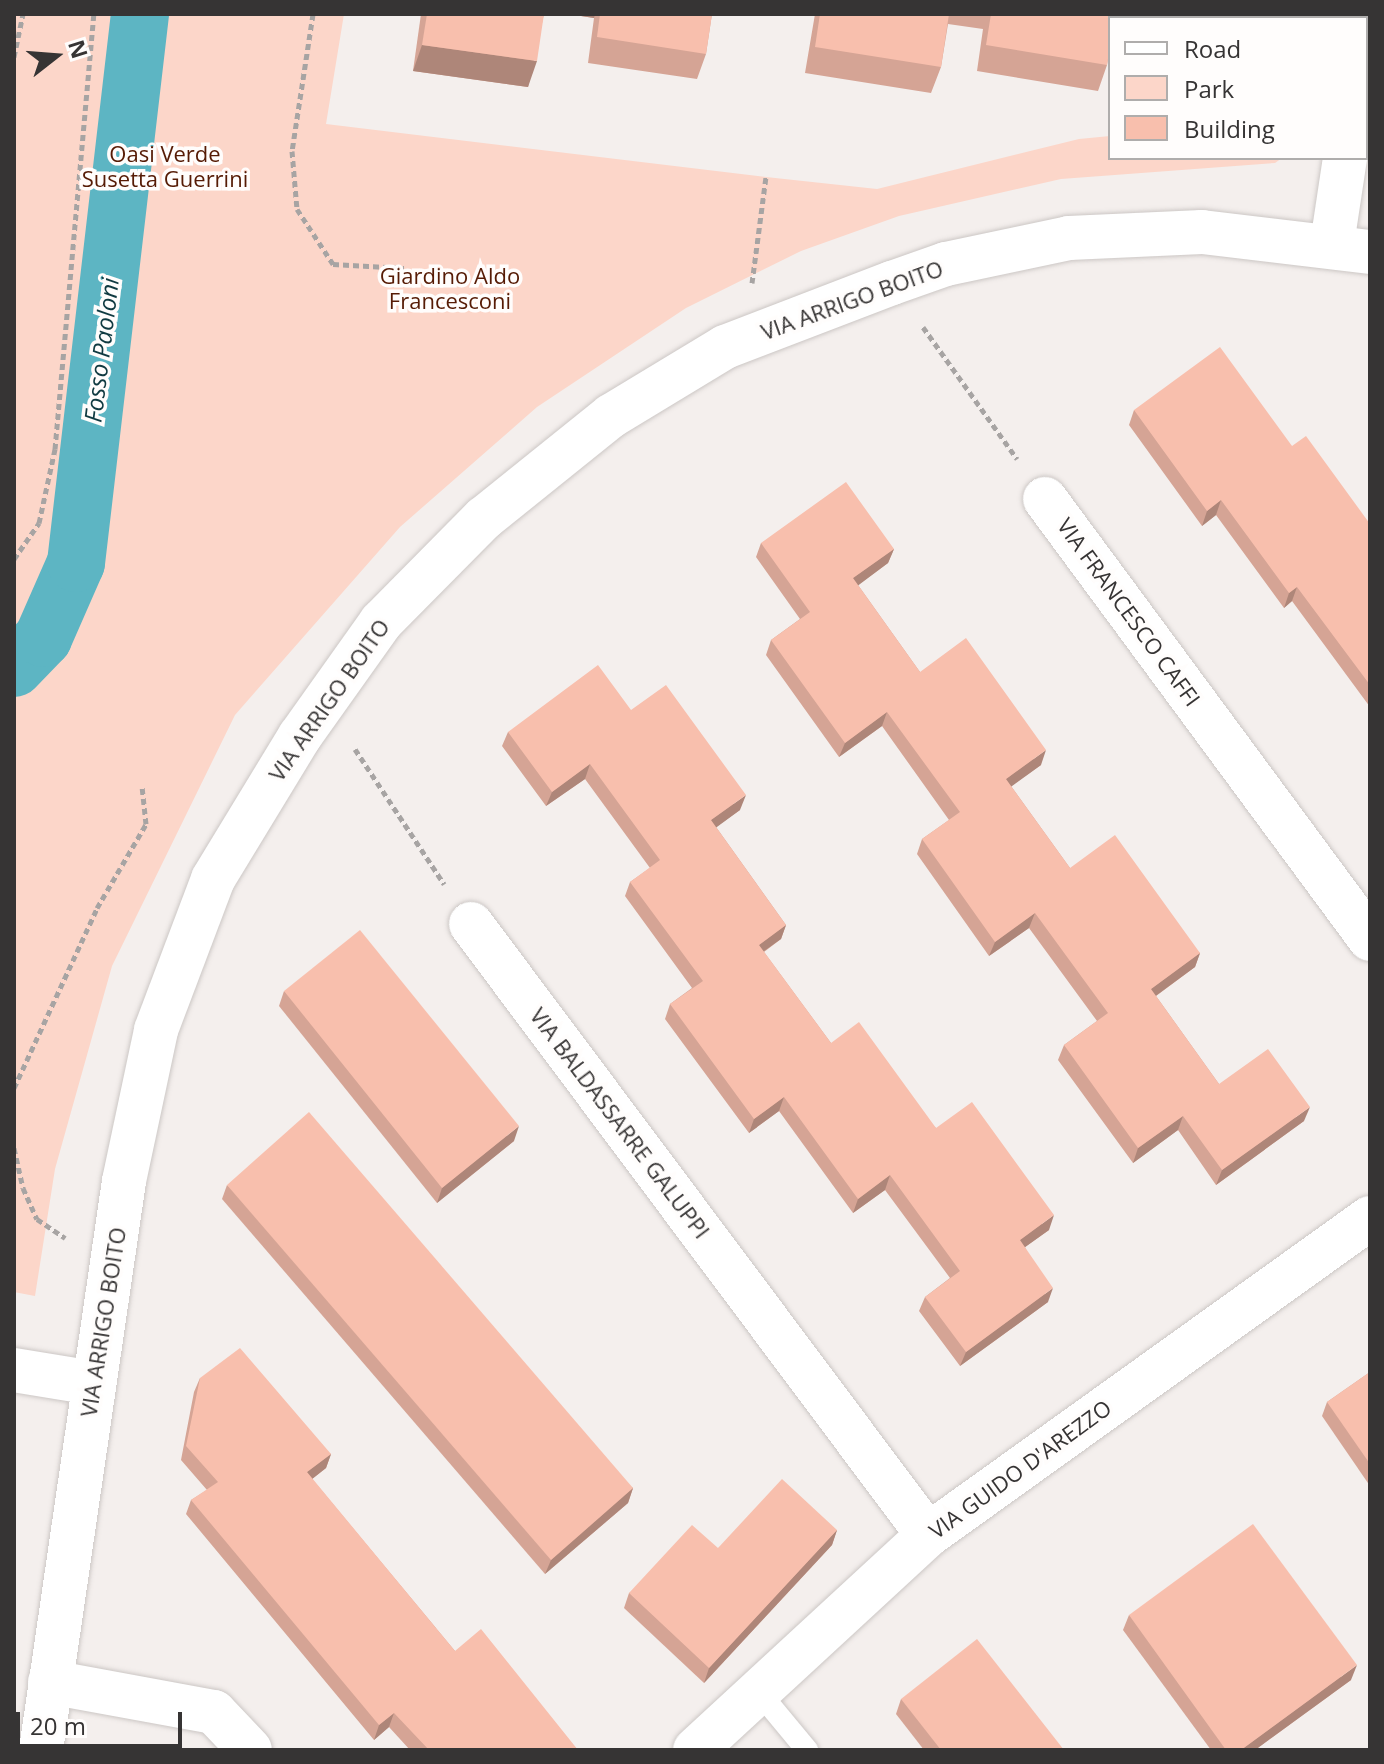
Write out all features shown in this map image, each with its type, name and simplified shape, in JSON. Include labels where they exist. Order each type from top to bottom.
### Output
[{"type":"street","points":[[1345,160],[1351,248]]},
{"type":"street","name":"VIA ARRIGO BOITO","points":[[41,1750],[124,1181],[156,1030],[213,879],[324,702],[381,622],[484,518],[611,416],[725,347],[946,264],[1069,238],[1202,232],[1351,248]]},
{"type":"street","name":"VIA FRANCESCO CAFFI","points":[[1045,499],[1370,939]]},
{"type":"street","name":"VIA BALDASSARRE GALUPPI","points":[[471,924],[928,1535]]},
{"type":"street","name":"VIA GUIDO D'AREZZO","points":[[695,1750],[928,1535],[1370,1218]]},
{"type":"street","points":[[14,1370],[93,1383]]},
{"type":"street","points":[[50,1682],[214,1712],[250,1750]]},
{"type":"lane","points":[[758,1691],[807,1750]]},
{"type":"path","points":[[14,57],[23,14]]},
{"type":"path","points":[[14,559],[39,523],[55,449],[94,14]]},
{"type":"path","points":[[313,14],[292,151],[297,209],[333,264],[404,268]]},
{"type":"path","points":[[752,285],[766,177]]},
{"type":"path","name":"VIA FRANCESCO CAFFI","points":[[892,283],[1045,499]]},
{"type":"path","points":[[324,702],[471,924]]},
{"type":"path","points":[[14,1088],[97,908],[146,824],[142,787]]},
{"type":"path","points":[[14,1148],[23,1188],[37,1219],[69,1241]]},
{"type":"green space","name":"Oasi Verde Susetta Guerrini","points":[[14,14],[344,14],[326,124],[766,177],[877,189],[1079,139],[1108,136],[1108,160],[1279,160],[1275,163],[1061,179],[899,216],[801,251],[686,308],[537,407],[400,527],[235,715],[112,966],[55,1169],[35,1296],[14,1292]]},
{"type":"building","points":[[427,14],[544,14],[537,61],[422,45]]},
{"type":"building","points":[[600,14],[712,14],[706,54],[597,37]]},
{"type":"building","points":[[820,14],[949,14],[941,67],[815,47]]},
{"type":"building","points":[[991,14],[1115,14],[1108,16],[1107,65],[986,45]]},
{"type":"building","points":[[1220,347],[1292,446],[1306,436],[1370,524],[1370,685],[1297,587],[1289,593],[1221,500],[1207,511],[1134,410]]},
{"type":"building","points":[[846,482],[894,549],[853,578],[920,672],[966,638],[1046,750],[1006,779],[1070,868],[1115,835],[1200,953],[1151,989],[1219,1084],[1268,1049],[1310,1107],[1222,1170],[1183,1116],[1138,1148],[1064,1045],[1108,1013],[1035,913],[995,942],[922,839],[960,812],[887,712],[845,743],[771,640],[810,612],[761,543]]},
{"type":"building","points":[[598,665],[631,710],[666,685],[746,795],[711,820],[786,925],[759,945],[831,1043],[859,1022],[936,1128],[972,1102],[1054,1215],[1020,1240],[1053,1288],[966,1352],[925,1297],[960,1271],[890,1175],[858,1199],[784,1097],[754,1119],[670,1004],[703,981],[630,882],[660,860],[590,764],[552,792],[508,732]]},
{"type":"building","points":[[360,930],[519,1126],[442,1188],[284,991]]},
{"type":"building","points":[[309,1112],[633,1488],[551,1560],[227,1185]]},
{"type":"building","points":[[240,1348],[331,1454],[307,1472],[455,1651],[481,1629],[578,1750],[429,1750],[394,1713],[379,1725],[191,1500],[218,1482],[186,1446],[200,1378]]},
{"type":"building","points":[[1370,1372],[1370,1464],[1327,1402]]},
{"type":"building","points":[[782,1479],[837,1530],[709,1668],[629,1593],[692,1525],[718,1548]]},
{"type":"building","points":[[1253,1524],[1357,1665],[1241,1750],[1226,1750],[1129,1615]]},
{"type":"building","points":[[977,1639],[1064,1750],[941,1750],[901,1699]]},
{"type":"waterway","name":"Fosso Paoloni","points":[[14,668],[43,638],[76,563],[140,14]]},
{"type":"park label","name":"Giardino Aldo Francesconi","points":[[450,288]]}]
